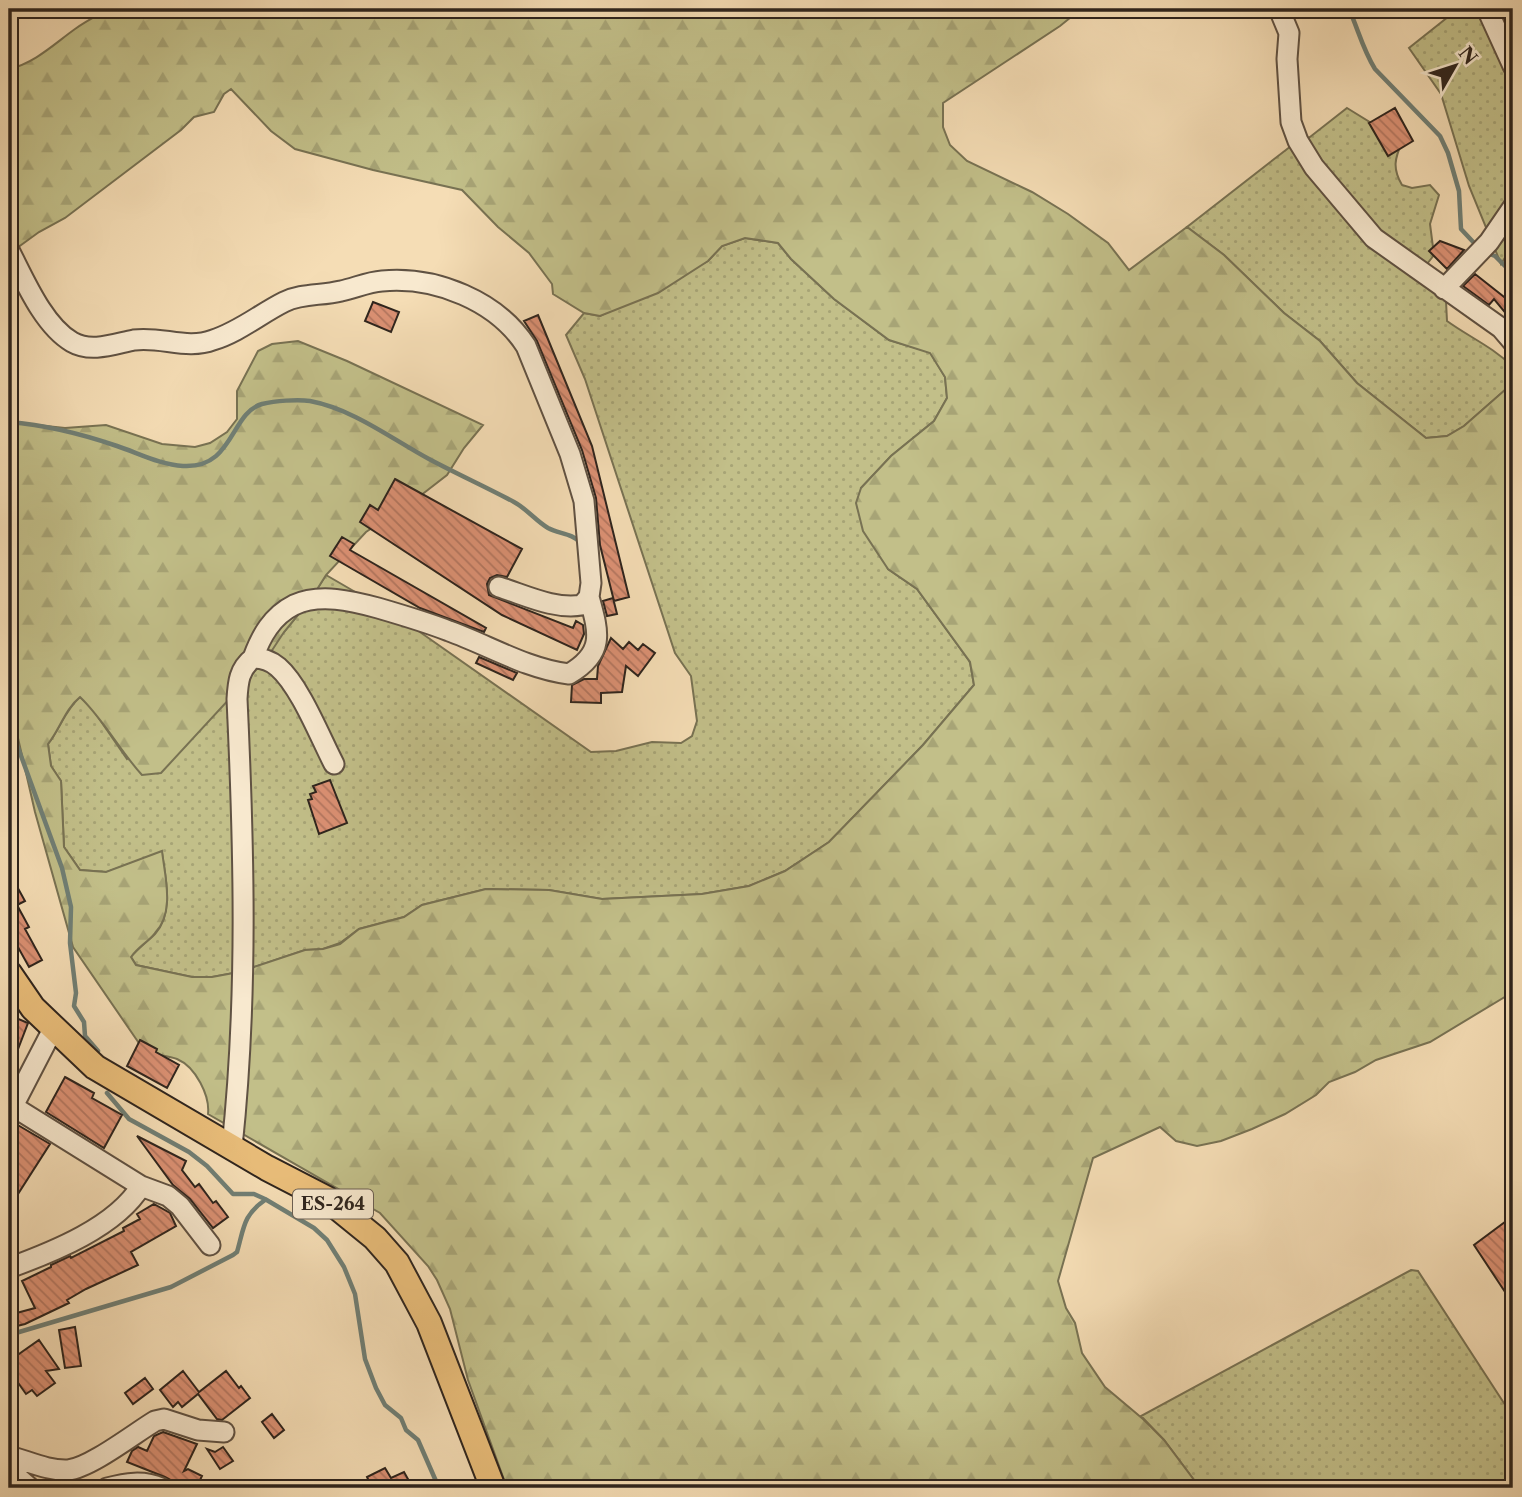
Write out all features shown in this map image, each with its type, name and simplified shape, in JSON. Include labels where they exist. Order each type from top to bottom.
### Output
[{"type":"main road","name":"ES-264","points":[[9,973],[33,1008],[52,1029],[95,1067],[327,1199],[375,1238],[397,1264],[429,1323],[493,1488]]},
{"type":"street","points":[[1279,9],[1289,33],[1287,59],[1291,122],[1298,141],[1314,167],[1374,238],[1501,328],[1513,342]]},
{"type":"street","points":[[1487,9],[1513,66]]},
{"type":"street","points":[[1444,289],[1489,242],[1513,207]]},
{"type":"street","points":[[9,250],[37,303],[62,335],[74,343],[89,347],[137,340],[190,345],[212,341],[284,302],[303,295],[340,292],[383,280],[424,283],[460,291],[502,319],[526,346],[570,454],[583,501],[591,583],[589,597],[596,621],[595,650],[590,660],[569,674],[534,666],[450,631],[405,616],[337,599],[318,599],[295,604],[278,616],[262,633],[253,658],[244,665],[238,681],[243,847],[240,1074],[232,1147]]},
{"type":"street","points":[[499,587],[562,606],[582,605],[589,597]]},
{"type":"street","points":[[253,658],[264,658],[278,667],[294,687],[334,764]]},
{"type":"street","points":[[52,1029],[11,1110],[141,1186],[168,1196],[180,1206],[210,1245]]},
{"type":"street","points":[[9,1268],[100,1226],[127,1204],[141,1186]]},
{"type":"street","points":[[9,1456],[50,1469],[71,1470],[84,1465],[155,1421],[164,1419],[198,1430],[224,1433]]},
{"type":"street","points":[[9,1470],[30,1488]]},
{"type":"street","points":[[107,1488],[133,1482],[161,1488]]},
{"type":"green space","points":[[109,9],[1081,9],[1060,26],[943,103],[943,127],[950,145],[967,161],[1032,192],[1068,214],[1108,243],[1129,270],[1187,227],[1224,255],[1284,313],[1320,341],[1357,383],[1426,438],[1447,436],[1464,426],[1505,390],[1513,370],[1513,992],[1430,1042],[1376,1060],[1329,1082],[1316,1095],[1285,1114],[1252,1129],[1221,1141],[1197,1146],[1176,1141],[1160,1127],[1093,1158],[1058,1281],[1066,1308],[1075,1323],[1082,1353],[1105,1387],[1164,1440],[1200,1488],[507,1488],[468,1380],[450,1309],[428,1266],[380,1213],[208,1114],[204,1091],[196,1075],[184,1063],[145,1052],[73,947],[35,812],[9,699],[9,422],[65,428],[106,425],[162,444],[195,447],[210,443],[227,432],[237,419],[237,391],[258,351],[272,344],[298,341],[483,425],[447,475],[366,532],[326,575],[267,658],[161,773],[142,775],[80,697],[66,713],[48,744],[51,766],[61,781],[64,847],[80,870],[106,872],[162,851],[167,894],[165,915],[155,933],[131,957],[136,965],[192,977],[212,977],[239,972],[305,950],[340,944],[359,929],[404,917],[422,905],[486,889],[549,890],[602,899],[702,894],[749,886],[785,871],[829,842],[923,745],[974,685],[970,662],[917,589],[888,569],[863,531],[856,503],[861,488],[891,456],[934,421],[947,398],[945,377],[930,353],[889,340],[834,299],[791,259],[778,243],[745,238],[722,246],[708,261],[658,293],[600,316],[584,313],[553,294],[552,284],[529,253],[498,227],[462,190],[295,149],[271,131],[231,89],[224,94],[214,112],[194,117],[181,130],[65,218],[17,248],[9,247],[9,69],[36,58],[79,26]]},
{"type":"green space","points":[[1458,9],[1513,9],[1513,245],[1501,264],[1469,186],[1441,94],[1409,48]]},
{"type":"green space","points":[[1347,108],[1402,142],[1396,163],[1402,185],[1412,188],[1430,185],[1439,195],[1430,224],[1434,255],[1427,264],[1446,301],[1447,321],[1513,367],[1505,390],[1464,426],[1447,436],[1426,438],[1357,383],[1320,341],[1284,313],[1224,255],[1187,227],[1291,146],[1310,137]]},
{"type":"green space","points":[[745,238],[778,243],[791,259],[834,299],[889,340],[930,352],[945,377],[947,398],[934,421],[891,456],[861,488],[888,569],[917,589],[970,662],[974,685],[923,745],[829,842],[785,871],[749,886],[702,894],[602,899],[549,890],[486,889],[422,905],[404,917],[359,929],[340,943],[323,949],[305,950],[239,972],[212,977],[192,977],[136,965],[131,957],[155,934],[165,915],[167,894],[162,852],[107,872],[80,870],[64,847],[61,781],[51,766],[48,744],[80,697],[91,707],[127,759],[284,632],[311,599],[326,575],[400,618],[591,752],[616,751],[652,742],[681,743],[692,736],[697,721],[691,676],[675,653],[585,379],[566,335],[584,313],[600,316],[708,261],[722,246]]},
{"type":"green space","points":[[1411,1270],[1418,1271],[1513,1417],[1513,1488],[1200,1488],[1164,1440],[1141,1416]]},
{"type":"building","points":[[1395,108],[1413,141],[1388,156],[1369,123]]},
{"type":"building","points":[[1440,241],[1464,250],[1447,269],[1429,251]]},
{"type":"building","points":[[1475,274],[1513,304],[1513,322],[1494,299],[1489,305],[1463,286]]},
{"type":"building","points":[[373,302],[399,312],[391,332],[365,321]]},
{"type":"building","points":[[538,315],[592,446],[629,597],[614,601],[600,545],[596,498],[582,450],[537,341],[524,321]]},
{"type":"building","points":[[395,479],[522,549],[507,577],[497,575],[490,578],[487,584],[489,595],[573,628],[576,621],[583,625],[584,634],[577,650],[502,615],[360,522],[370,505],[378,510]]},
{"type":"building","points":[[342,537],[354,544],[350,550],[486,628],[484,632],[420,608],[330,556]]},
{"type":"building","points":[[613,598],[617,614],[607,616],[603,601]]},
{"type":"building","points":[[611,638],[623,649],[629,642],[638,650],[643,644],[655,653],[638,676],[626,666],[622,692],[601,693],[601,703],[571,702],[572,685],[584,679],[597,679],[598,666]]},
{"type":"building","points":[[479,657],[517,673],[513,680],[476,663]]},
{"type":"building","points":[[330,780],[347,823],[319,834],[308,800],[312,799],[310,794],[316,792],[313,786]]},
{"type":"building","points":[[9,872],[25,901],[17,905],[29,927],[25,929],[42,960],[29,967],[9,931]]},
{"type":"building","points":[[9,1015],[28,1023],[10,1070],[9,1070]]},
{"type":"building","points":[[140,1040],[179,1065],[167,1088],[127,1066]]},
{"type":"building","points":[[65,1077],[94,1093],[92,1098],[122,1115],[104,1148],[46,1112]]},
{"type":"building","points":[[16,1124],[50,1144],[9,1208],[9,1126]]},
{"type":"building","points":[[137,1136],[186,1161],[182,1170],[195,1187],[199,1184],[213,1203],[216,1201],[228,1217],[213,1228],[190,1199],[173,1185]]},
{"type":"building","points":[[154,1204],[170,1213],[176,1226],[131,1252],[138,1265],[86,1289],[67,1300],[69,1303],[25,1324],[9,1328],[9,1315],[35,1308],[22,1281],[124,1231],[123,1228],[140,1219],[137,1214]]},
{"type":"building","points":[[1513,1216],[1513,1304],[1474,1245]]},
{"type":"building","points":[[75,1327],[81,1366],[65,1368],[59,1330]]},
{"type":"building","points":[[39,1340],[59,1369],[46,1371],[55,1383],[37,1396],[32,1390],[26,1394],[9,1370],[9,1361]]},
{"type":"building","points":[[183,1371],[199,1392],[226,1371],[250,1398],[222,1420],[217,1419],[198,1394],[182,1407],[178,1402],[173,1407],[160,1390]]},
{"type":"building","points":[[145,1378],[153,1389],[133,1404],[125,1393]]},
{"type":"building","points":[[272,1414],[284,1430],[274,1438],[262,1422]]},
{"type":"building","points":[[163,1432],[197,1444],[184,1471],[188,1469],[202,1476],[196,1488],[185,1488],[127,1462],[132,1451],[138,1447],[147,1451],[154,1436]]},
{"type":"building","points":[[223,1447],[233,1461],[220,1469],[207,1449],[215,1452]]},
{"type":"building","points":[[385,1468],[391,1478],[404,1472],[413,1488],[372,1488],[367,1477]]},
{"type":"waterway","points":[[1349,9],[1375,69],[1440,136],[1459,191],[1461,229],[1476,245]]},
{"type":"waterway","points":[[1487,253],[1495,256],[1513,274]]},
{"type":"waterway","points":[[9,422],[77,434],[175,465],[200,465],[222,450],[252,409],[262,404],[310,401],[342,411],[372,425],[429,459],[514,502],[548,528],[574,537],[581,543]]},
{"type":"waterway","points":[[9,723],[62,868],[71,907],[70,943],[76,993],[74,1006],[84,1022],[85,1036],[98,1051]]},
{"type":"waterway","points":[[107,1093],[129,1119],[189,1152],[207,1166],[233,1194],[254,1194],[265,1199],[314,1228],[327,1240],[344,1267],[355,1294],[365,1359],[376,1388],[385,1405],[401,1418],[406,1430],[418,1440],[439,1488]]},
{"type":"waterway","points":[[9,1335],[171,1287],[233,1255],[237,1252],[248,1217],[265,1200]]}]
